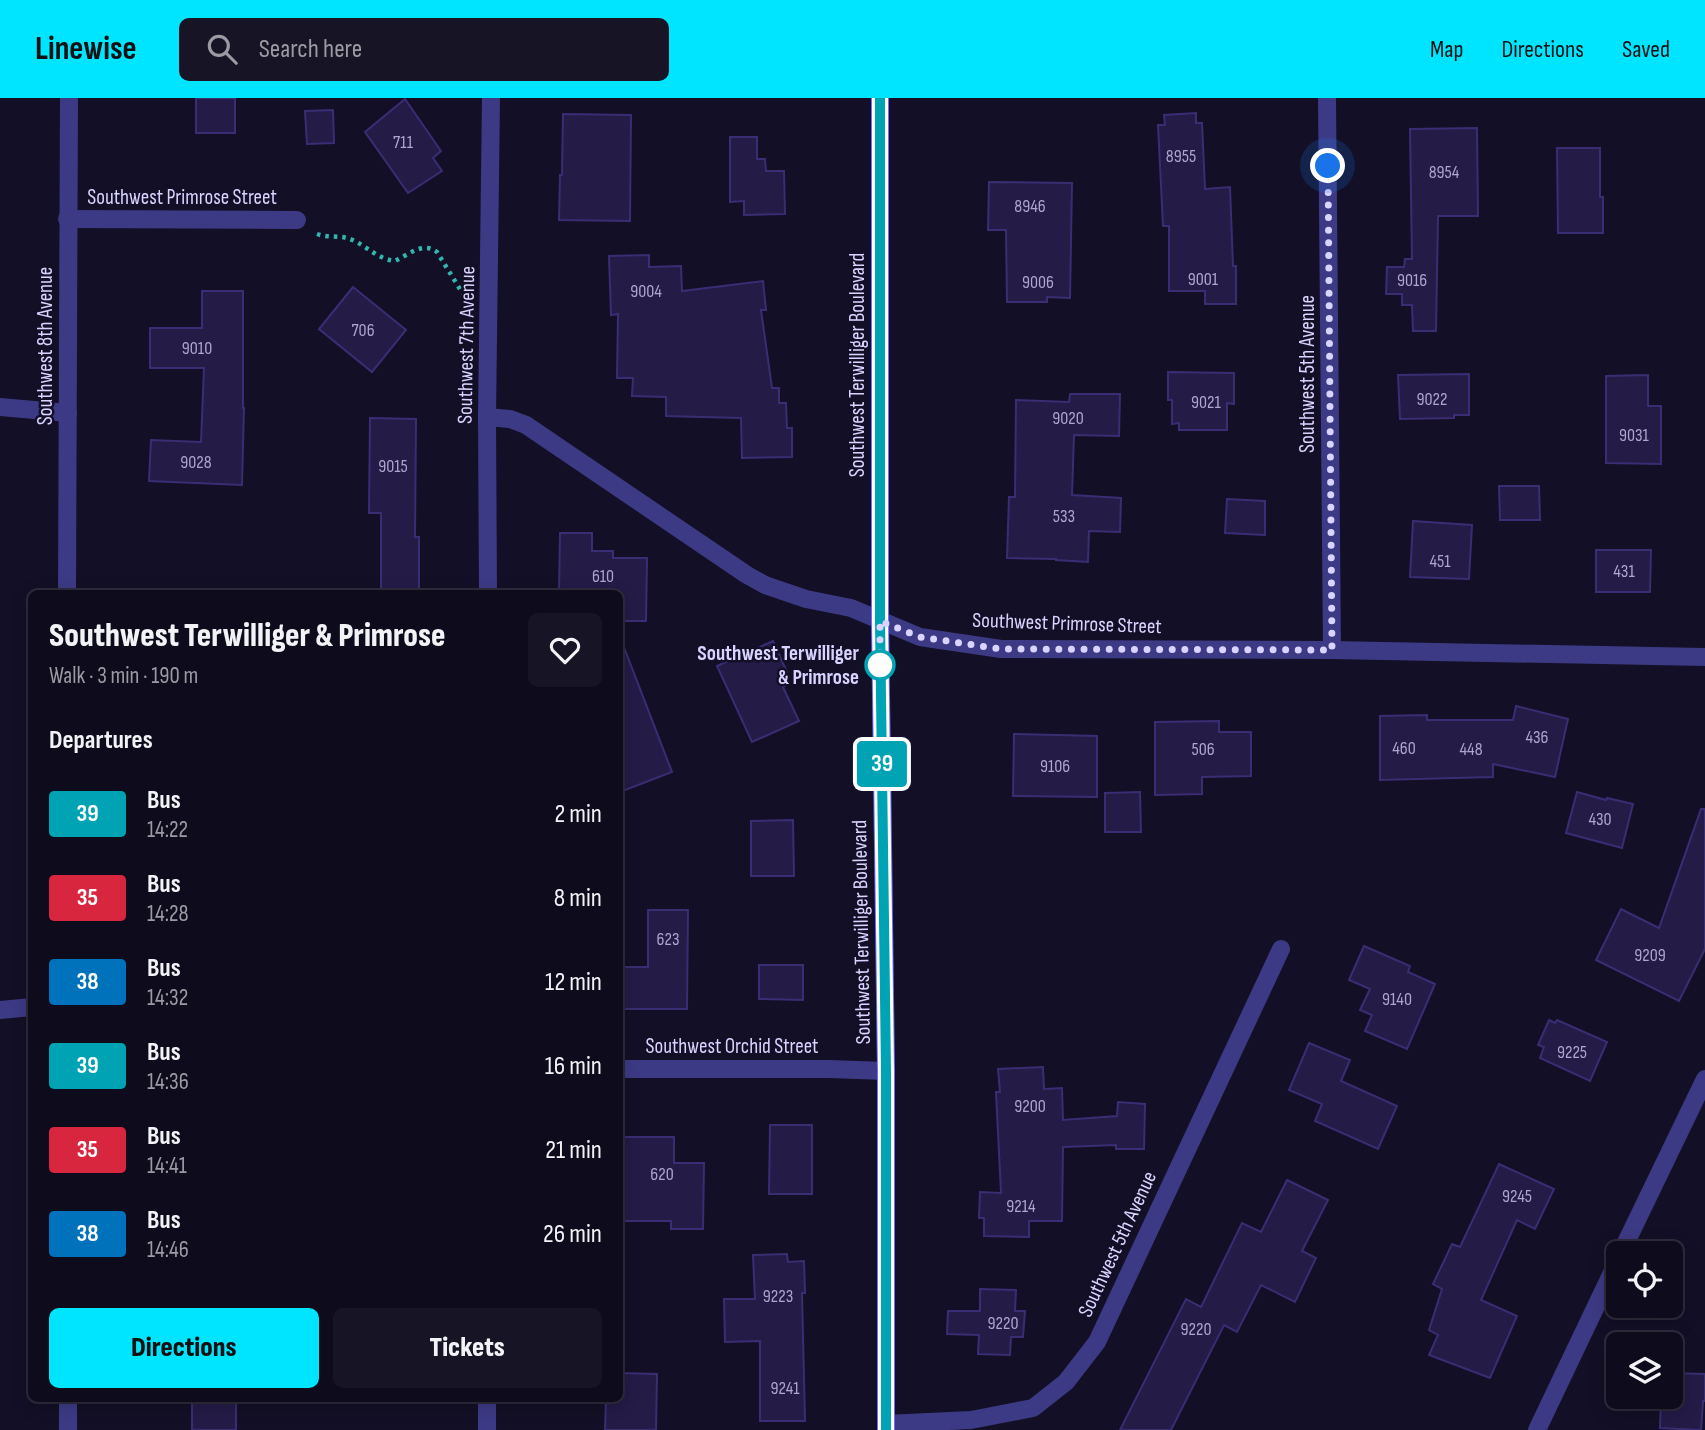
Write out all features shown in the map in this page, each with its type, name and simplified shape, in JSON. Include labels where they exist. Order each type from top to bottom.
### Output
[{"type":"main road","name":"Southwest Terwilliger Boulevard","points":[[880,98],[880,621],[886,1071],[886,1427]]},
{"type":"street","name":"Southwest 8th Avenue","points":[[67,590],[69,98]]},
{"type":"street","name":"Southwest 7th Avenue","points":[[488,590],[491,98]]},
{"type":"street","name":"Southwest 5th Avenue","points":[[1326,98],[1332,650]]},
{"type":"street","name":"Southwest Primrose Street","points":[[67,219],[297,220]]},
{"type":"street","points":[[0,407],[68,414]]},
{"type":"street","name":"Southwest Primrose Street","points":[[487,417],[510,419],[526,425],[756,580],[782,592],[851,608],[920,637],[1001,649],[1332,650],[1705,657]]},
{"type":"street","name":"Southwest 5th Avenue","points":[[886,1427],[971,1420],[1033,1408],[1066,1382],[1097,1342],[1281,948]]},
{"type":"street","points":[[0,1010],[28,1007]]},
{"type":"street","name":"Southwest Orchid Street","points":[[623,1069],[886,1071]]},
{"type":"street","points":[[1627,1241],[1705,1081]]},
{"type":"street","points":[[1537,1430],[1606,1285]]},
{"type":"street","points":[[68,1402],[68,1430]]},
{"type":"street","points":[[486,1430],[487,1402]]},
{"type":"path","points":[[297,220],[317,234],[347,238],[388,260],[395,261],[416,250],[431,247],[437,252],[461,293],[466,297],[489,298]]},
{"type":"building","points":[[196,98],[235,98],[235,133],[196,133]]},
{"type":"building","points":[[405,99],[441,151],[433,158],[442,171],[408,193],[365,132]]},
{"type":"building","points":[[333,110],[334,143],[307,144],[305,111]]},
{"type":"building","points":[[1196,113],[1196,123],[1202,123],[1205,189],[1230,187],[1236,304],[1205,304],[1205,291],[1169,291],[1169,226],[1163,226],[1158,125],[1165,125],[1164,115]]},
{"type":"building","points":[[563,114],[631,115],[630,221],[559,220]]},
{"type":"building","points":[[1477,128],[1478,216],[1438,216],[1436,331],[1413,331],[1412,305],[1402,305],[1402,294],[1386,294],[1387,267],[1404,267],[1405,259],[1412,259],[1410,129]]},
{"type":"building","points":[[730,137],[757,137],[757,159],[765,159],[766,171],[784,171],[785,214],[744,215],[744,201],[730,202]]},
{"type":"building","points":[[1557,148],[1600,148],[1603,233],[1558,233]]},
{"type":"building","points":[[989,182],[1072,183],[1070,298],[1047,297],[1047,302],[1007,302],[1006,230],[988,230]]},
{"type":"building","points":[[649,255],[649,267],[681,266],[682,291],[763,281],[766,310],[761,310],[772,388],[779,388],[779,403],[786,403],[787,428],[792,428],[792,457],[742,458],[741,418],[666,416],[666,397],[632,396],[633,378],[617,378],[618,314],[611,315],[609,256]]},
{"type":"building","points":[[353,287],[406,330],[372,372],[319,329]]},
{"type":"building","points":[[202,291],[243,291],[242,485],[149,481],[151,440],[201,442],[204,368],[150,368],[150,328],[202,328]]},
{"type":"building","points":[[1168,372],[1234,373],[1234,404],[1227,403],[1227,430],[1179,430],[1179,423],[1172,424],[1172,400],[1168,400]]},
{"type":"building","points":[[1469,374],[1469,415],[1454,415],[1454,418],[1400,419],[1398,375]]},
{"type":"building","points":[[1648,375],[1648,406],[1661,406],[1661,464],[1606,463],[1606,376]]},
{"type":"building","points":[[1070,394],[1120,394],[1119,436],[1074,435],[1072,495],[1121,498],[1120,532],[1089,531],[1088,562],[1007,558],[1009,497],[1015,497],[1016,400],[1069,402]]},
{"type":"building","points":[[370,418],[416,419],[415,537],[419,537],[419,590],[381,590],[381,513],[369,513]]},
{"type":"building","points":[[1499,486],[1539,486],[1540,520],[1500,520]]},
{"type":"building","points":[[1227,499],[1265,501],[1265,535],[1225,533]]},
{"type":"building","points":[[1413,521],[1472,525],[1469,579],[1410,577]]},
{"type":"building","points":[[560,533],[592,533],[592,551],[613,551],[613,558],[647,558],[646,621],[623,621],[623,590],[559,590]]},
{"type":"building","points":[[1596,550],[1651,550],[1650,592],[1596,592]]},
{"type":"building","points":[[773,641],[787,672],[782,675],[786,685],[783,687],[799,721],[752,742],[717,666]]},
{"type":"building","points":[[623,645],[672,772],[623,791]]},
{"type":"building","points":[[1516,706],[1568,719],[1555,777],[1493,764],[1493,777],[1380,780],[1380,716],[1427,715],[1427,720],[1513,720]]},
{"type":"building","points":[[1219,721],[1219,732],[1251,732],[1251,776],[1202,777],[1202,794],[1155,795],[1155,722]]},
{"type":"building","points":[[1014,734],[1097,736],[1097,797],[1013,796]]},
{"type":"building","points":[[1140,792],[1141,832],[1105,832],[1105,793]]},
{"type":"building","points":[[1577,792],[1633,804],[1622,848],[1566,833]]},
{"type":"building","points":[[1701,809],[1705,809],[1705,949],[1679,1001],[1596,960],[1621,909],[1659,928]]},
{"type":"building","points":[[793,820],[794,876],[751,876],[751,821]]},
{"type":"building","points":[[648,910],[688,910],[687,1009],[623,1009],[623,967],[648,967]]},
{"type":"building","points":[[1364,946],[1410,966],[1408,972],[1435,984],[1407,1049],[1365,1031],[1372,1015],[1360,1010],[1370,989],[1349,980]]},
{"type":"building","points":[[759,965],[803,965],[803,1000],[759,999]]},
{"type":"building","points":[[1549,1020],[1555,1023],[1557,1020],[1607,1042],[1590,1081],[1540,1058],[1544,1047],[1538,1045]]},
{"type":"building","points":[[1309,1043],[1350,1060],[1341,1081],[1397,1106],[1378,1149],[1315,1121],[1322,1104],[1289,1090]]},
{"type":"building","points":[[1043,1067],[1044,1089],[1062,1088],[1063,1120],[1117,1116],[1118,1102],[1145,1104],[1144,1149],[1116,1149],[1116,1145],[1063,1147],[1062,1221],[1029,1221],[1029,1237],[984,1236],[984,1218],[979,1218],[980,1192],[1001,1193],[996,1092],[1000,1092],[998,1069]]},
{"type":"building","points":[[770,1125],[812,1125],[812,1194],[769,1194]]},
{"type":"building","points":[[623,1137],[674,1137],[674,1163],[704,1163],[703,1229],[671,1229],[671,1221],[623,1221]]},
{"type":"building","points":[[1499,1164],[1554,1189],[1535,1229],[1517,1220],[1481,1300],[1517,1316],[1490,1378],[1429,1355],[1438,1335],[1429,1330],[1442,1289],[1433,1284],[1452,1244],[1460,1247]]},
{"type":"building","points":[[1287,1180],[1328,1200],[1302,1251],[1316,1258],[1295,1302],[1261,1285],[1237,1332],[1224,1325],[1171,1430],[1120,1430],[1186,1299],[1201,1307],[1242,1223],[1261,1232]]},
{"type":"building","points":[[787,1254],[788,1262],[804,1261],[805,1293],[802,1293],[805,1421],[760,1421],[760,1341],[725,1342],[724,1299],[755,1299],[753,1255]]},
{"type":"building","points":[[980,1289],[1016,1290],[1015,1311],[1025,1311],[1023,1337],[1011,1337],[1010,1355],[978,1354],[979,1335],[947,1334],[948,1311],[980,1311]]},
{"type":"building","points":[[623,1373],[657,1374],[656,1430],[605,1430],[606,1402],[623,1402]]},
{"type":"building","points":[[1683,1373],[1705,1374],[1701,1430],[1660,1428],[1661,1409],[1683,1409]]},
{"type":"building","points":[[192,1402],[236,1402],[236,1430],[192,1430]]},
{"type":"bus line","name":"39","points":[[880,98],[880,621],[886,1071],[886,1430]]},
{"type":"place","name":"Southwest Terwilliger & Primrose","points":[[880,665]]},
{"type":"route","points":[[880,665],[880,621],[920,637],[1001,649],[1332,650],[1328,166]]}]
